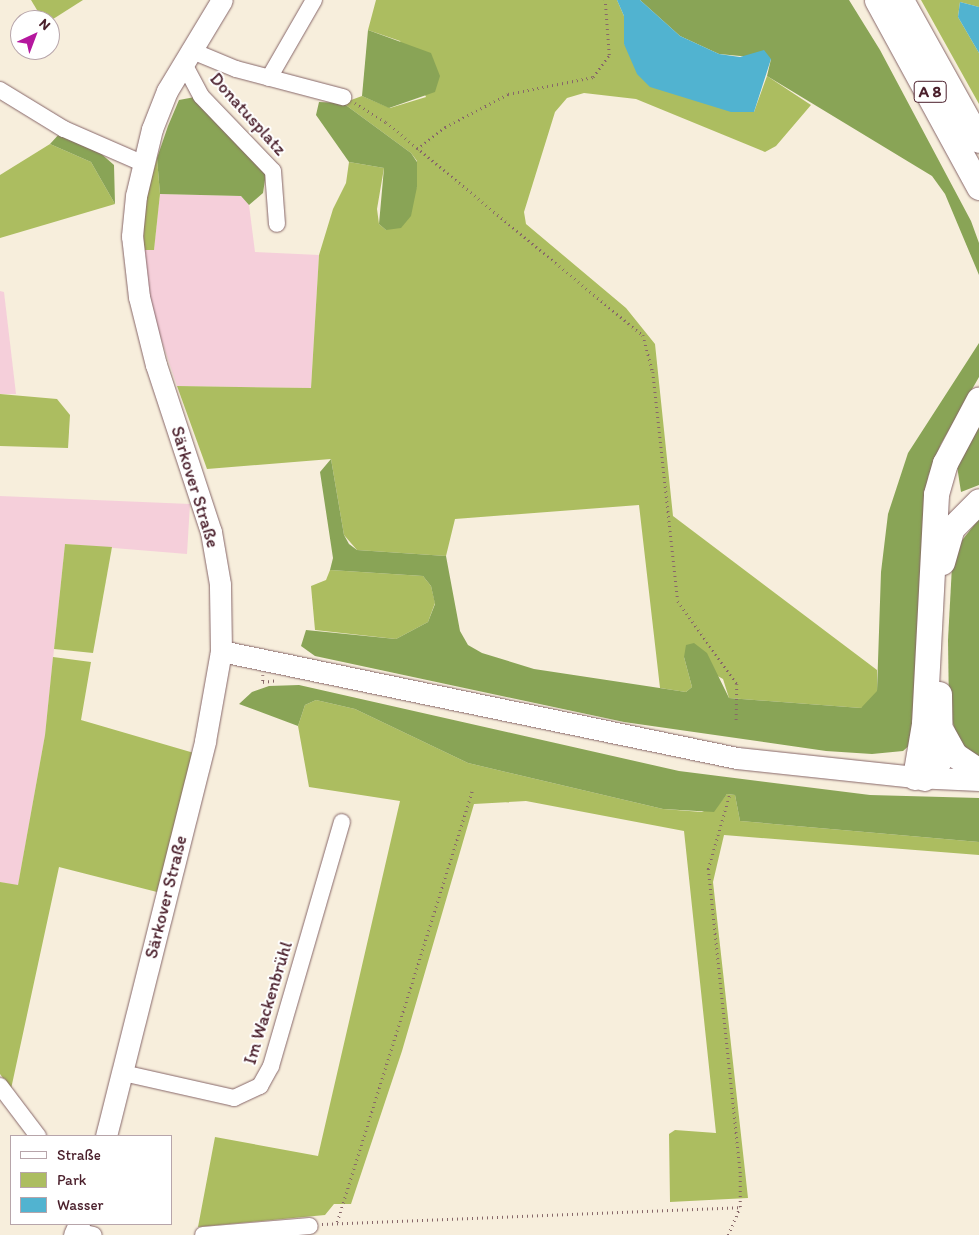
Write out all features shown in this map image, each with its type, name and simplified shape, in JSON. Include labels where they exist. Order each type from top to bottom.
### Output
[{"type":"highway","name":"A 8","points":[[877,0],[979,187]]},
{"type":"highway","name":"A 8","points":[[901,0],[979,140]]},
{"type":"highway","points":[[920,778],[936,494],[945,463],[979,399]]},
{"type":"highway","points":[[920,778],[940,759],[942,732],[938,653],[941,565],[952,528],[979,500]]},
{"type":"highway","points":[[942,732],[955,755],[979,771]]},
{"type":"main road","name":"Särkover Straße","points":[[106,1135],[213,706],[221,651],[220,584],[211,532],[156,365],[134,273],[132,236],[142,163],[167,91],[186,56],[222,0]]},
{"type":"main road","points":[[221,651],[688,750],[920,778],[979,780]]},
{"type":"street","points":[[269,78],[314,0]]},
{"type":"street","name":"Donatusplatz","points":[[186,56],[343,97]]},
{"type":"street","name":"Donatusplatz","points":[[186,56],[201,96],[273,171],[276,224]]},
{"type":"street","points":[[0,90],[64,129],[142,163]]},
{"type":"street","name":"Im Wackenbrühl","points":[[123,1073],[234,1098],[260,1086],[271,1066],[342,822]]},
{"type":"street","points":[[0,1086],[37,1135]]},
{"type":"street","points":[[203,1235],[310,1226]]},
{"type":"path","points":[[418,148],[445,127],[508,94],[593,77],[609,55],[605,0]]},
{"type":"path","points":[[343,97],[369,110],[418,148],[643,335],[653,372],[678,601],[737,684],[736,723]]},
{"type":"path","points":[[337,1222],[473,789]]},
{"type":"path","points":[[728,1235],[740,1207],[740,1173],[708,902],[708,869],[730,793]]},
{"type":"path","points":[[310,1226],[337,1222],[740,1207]]},
{"type":"shaded area","points":[[160,194],[241,196],[249,205],[255,252],[319,255],[311,388],[177,386],[151,309],[143,250],[154,250]]},
{"type":"shaded area","points":[[0,291],[4,292],[16,394],[0,394]]},
{"type":"shaded area","points":[[0,496],[190,504],[187,554],[65,544],[45,735],[18,886],[0,882]]},
{"type":"green space","points":[[31,0],[83,0],[60,15],[60,10],[37,10]]},
{"type":"green space","points":[[376,0],[617,0],[624,16],[624,44],[754,112],[767,76],[811,105],[776,146],[765,152],[636,99],[584,93],[567,98],[555,112],[524,212],[526,224],[626,308],[655,344],[673,516],[877,670],[877,692],[869,704],[861,708],[729,698],[723,679],[684,657],[692,687],[686,692],[660,688],[639,505],[455,519],[446,556],[357,550],[344,535],[331,459],[207,469],[177,386],[311,388],[319,255],[333,209],[346,183],[349,162],[384,168],[377,209],[379,224],[386,230],[417,187],[417,161],[411,153],[343,103],[362,96],[390,108],[426,97],[400,41],[368,30]]},
{"type":"green space","points":[[640,0],[849,0],[880,50],[971,221],[979,243],[979,275],[945,194],[932,176],[767,76],[771,59],[719,54],[680,36]]},
{"type":"green space","points":[[921,0],[979,0],[979,7],[960,2],[958,17],[979,53],[979,104]]},
{"type":"green space","points":[[368,30],[431,53],[440,76],[435,92],[389,108],[362,96]]},
{"type":"green space","points":[[195,97],[267,167],[263,193],[249,205],[241,196],[160,194],[157,158],[168,126],[179,100]]},
{"type":"green space","points":[[319,102],[343,103],[411,153],[417,162],[417,187],[411,216],[401,228],[386,230],[379,224],[384,168],[349,162],[316,115]]},
{"type":"green space","points":[[61,132],[98,151],[114,165],[115,204],[91,162],[50,144]]},
{"type":"green space","points":[[50,144],[91,162],[115,204],[0,238],[0,175]]},
{"type":"green space","points":[[157,158],[160,194],[154,250],[143,250],[145,202]]},
{"type":"green space","points":[[979,343],[979,377],[941,444],[928,477],[911,744],[903,751],[872,754],[826,751],[624,722],[315,656],[301,646],[306,630],[396,639],[428,622],[435,604],[431,586],[423,576],[330,570],[333,558],[320,472],[331,459],[344,535],[349,544],[357,550],[446,556],[460,631],[468,645],[482,653],[534,669],[686,692],[692,687],[684,657],[686,645],[694,643],[707,653],[729,698],[861,708],[877,691],[881,572],[888,514],[908,453]]},
{"type":"green space","points":[[0,394],[57,399],[70,415],[68,448],[0,446]]},
{"type":"green space","points":[[979,422],[979,485],[961,492],[957,466]]},
{"type":"green space","points":[[979,519],[979,759],[958,741],[949,709],[948,640],[952,566],[959,544]]},
{"type":"green space","points":[[65,544],[112,547],[93,653],[54,649]]},
{"type":"green space","points":[[330,570],[423,576],[431,586],[435,603],[428,622],[396,639],[315,630],[311,586],[326,580]]},
{"type":"green space","points":[[53,657],[91,662],[81,720],[194,753],[157,892],[59,867],[11,1089],[0,1074],[0,882],[18,885],[45,735]]},
{"type":"green space","points":[[299,685],[679,771],[870,795],[979,798],[979,842],[740,821],[735,795],[727,794],[714,812],[663,809],[468,763],[355,709],[316,700],[305,705],[298,726],[239,704],[252,692],[269,686]]},
{"type":"green space","points":[[316,700],[355,709],[468,763],[663,809],[702,812],[719,804],[727,794],[735,795],[740,821],[979,842],[979,855],[724,835],[713,882],[748,1198],[670,1202],[669,1134],[675,1130],[716,1133],[684,831],[526,801],[474,804],[402,1051],[351,1204],[334,1204],[325,1215],[198,1227],[215,1137],[318,1156],[400,801],[309,787],[298,726],[305,705]]},
{"type":"water","points":[[617,0],[640,0],[680,36],[719,54],[740,57],[764,50],[771,59],[754,112],[731,112],[650,87],[637,74],[624,44],[624,16]]},
{"type":"water","points":[[960,2],[979,7],[979,53],[958,17]]}]
